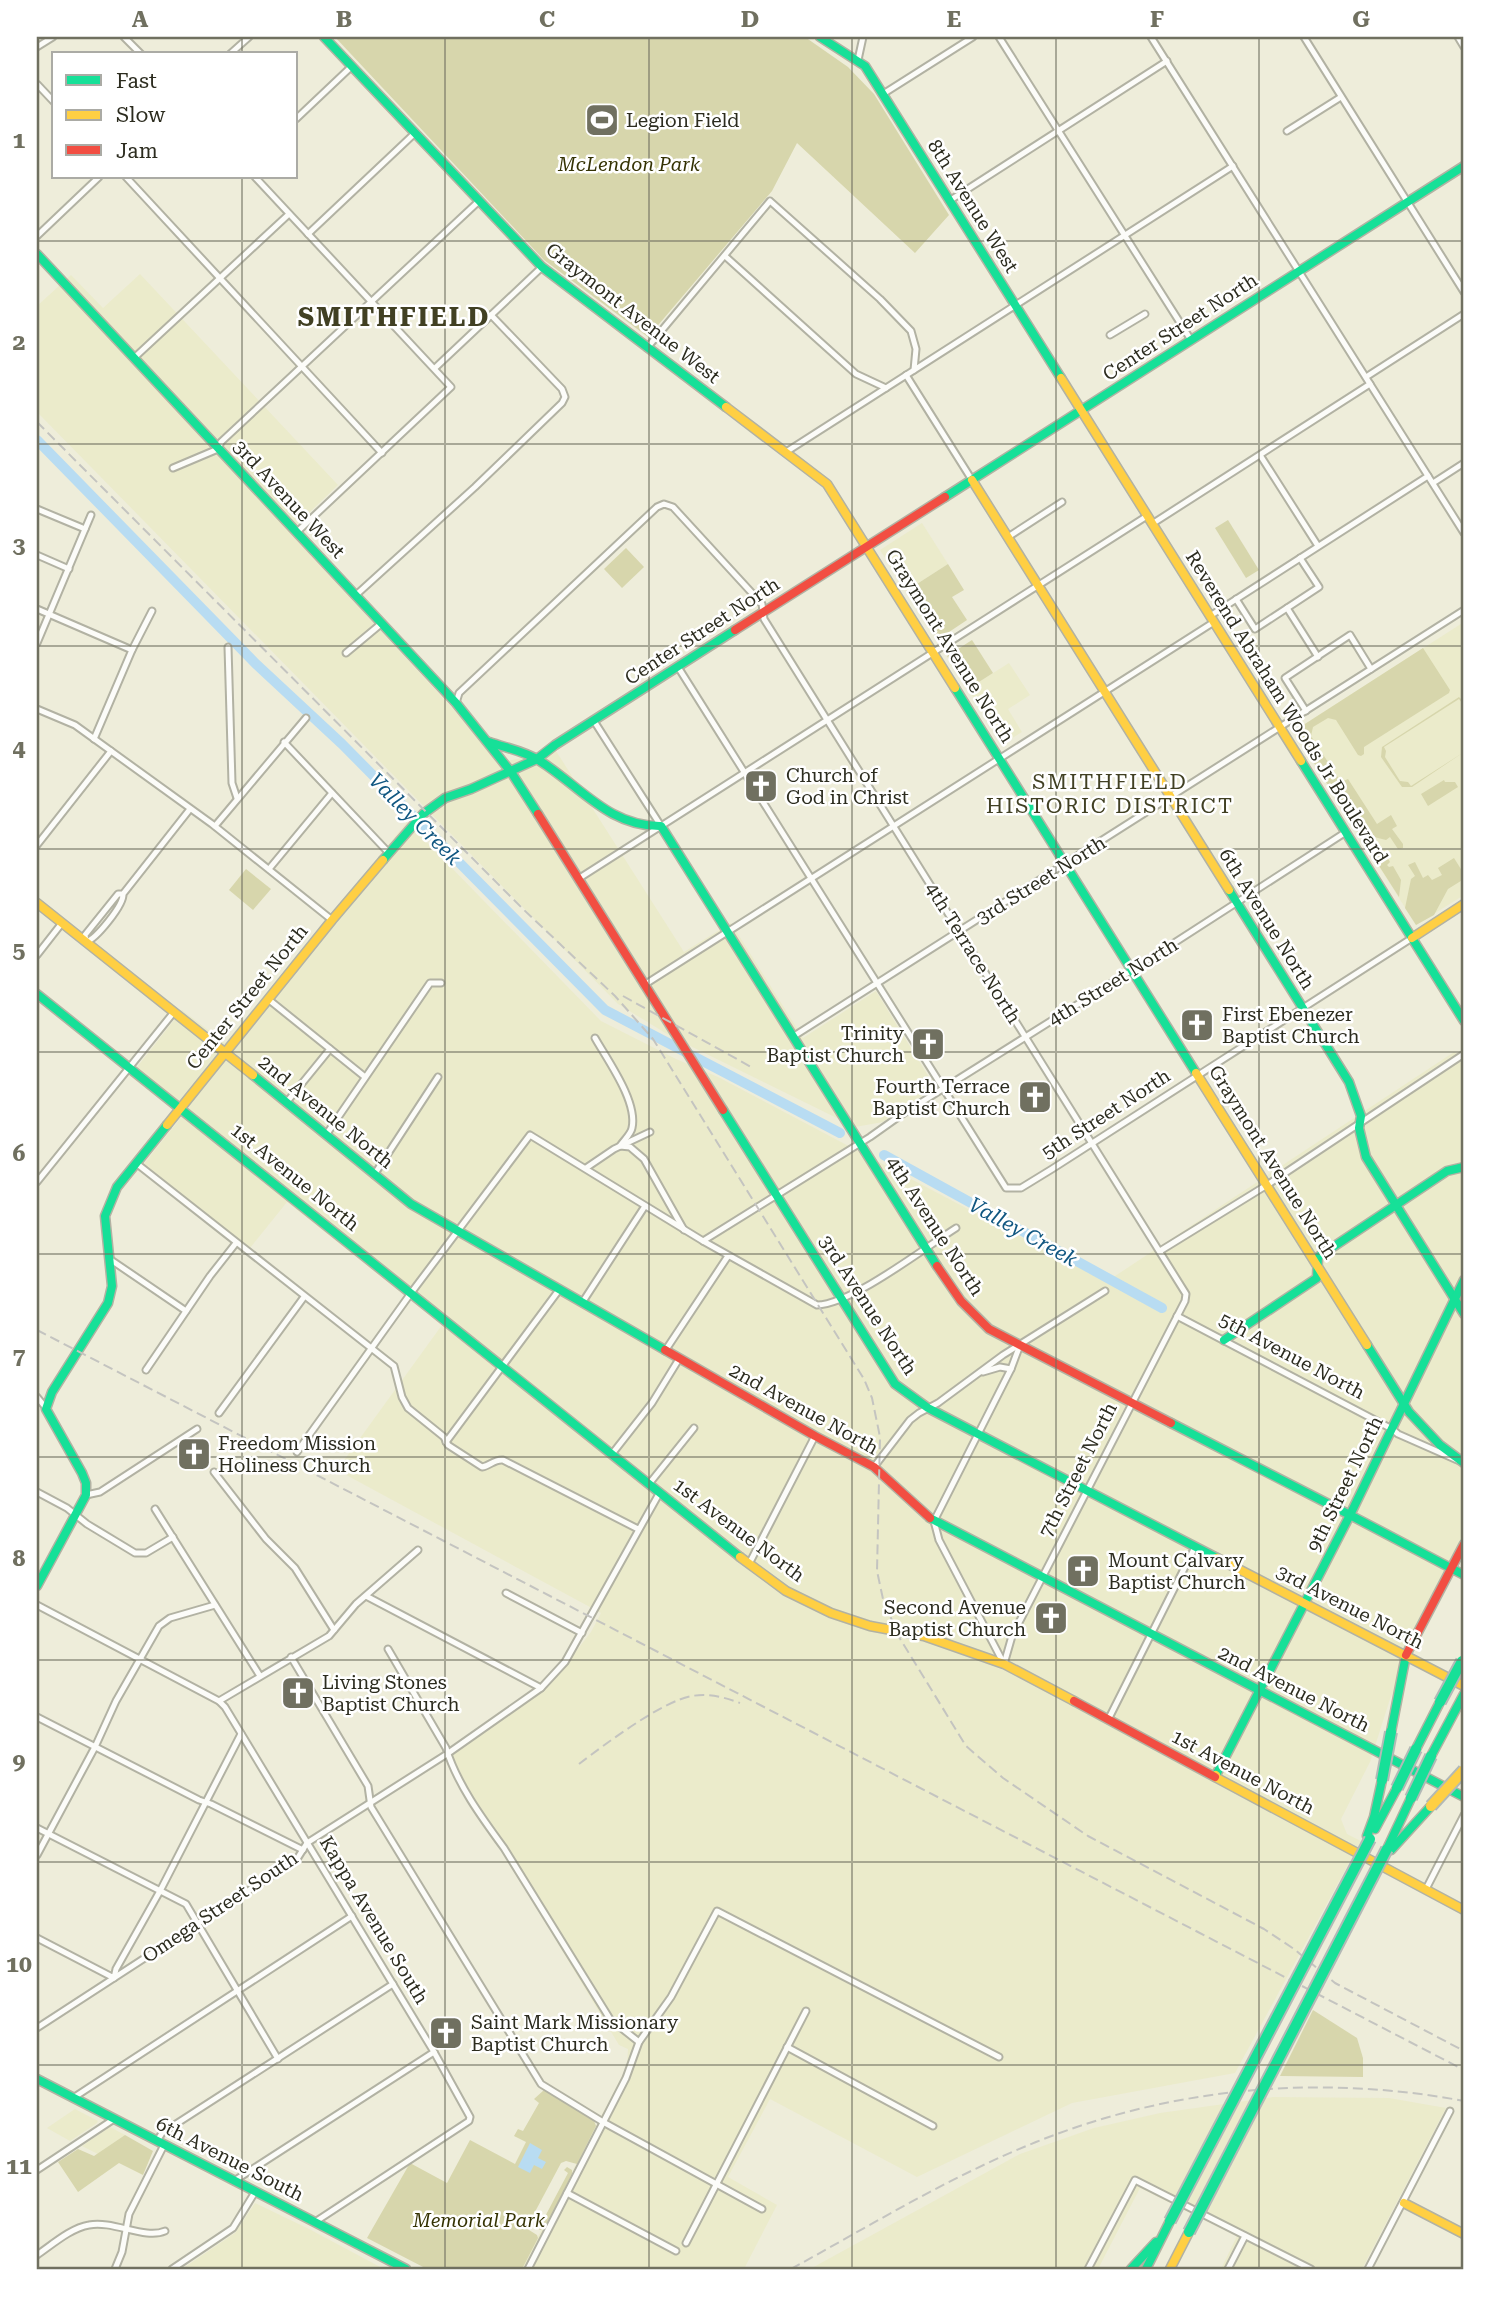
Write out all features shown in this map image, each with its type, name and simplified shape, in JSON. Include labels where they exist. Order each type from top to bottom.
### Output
[{"type":"main road","name":"Graymont Avenue West","points":[[324,37],[541,267],[827,484],[867,547]]},
{"type":"main road","name":"8th Avenue West","points":[[820,37],[865,66],[1081,411]]},
{"type":"main road","name":"Center Street North","points":[[46,1409],[52,1392],[108,1303],[112,1286],[105,1216],[117,1187],[332,920],[423,814],[445,799],[537,759],[594,720],[1464,166]]},
{"type":"main road","name":"3rd Avenue West","points":[[37,254],[382,622],[456,703],[511,772]]},
{"type":"main road","name":"Reverend Abraham Woods Jr Boulevard","points":[[1081,411],[1464,1021]]},
{"type":"main road","name":"6th Avenue North","points":[[972,480],[1349,1082],[1358,1103],[1359,1128],[1366,1157],[1464,1314]]},
{"type":"main road","name":"Graymont Avenue North","points":[[867,547],[1404,1404],[1440,1445],[1464,1463]]},
{"type":"main road","points":[[489,742],[537,759],[618,818],[642,827],[661,826]]},
{"type":"main road","name":"3rd Avenue North","points":[[511,772],[895,1384],[928,1408],[1464,1686]]},
{"type":"main road","name":"4th Avenue North","points":[[661,826],[925,1248],[972,1315],[989,1329],[1464,1575]]},
{"type":"main road","name":"2nd Avenue North","points":[[37,903],[411,1204],[679,1359],[874,1467],[934,1521],[1464,1797]]},
{"type":"main road","name":"5th Street North","points":[[1412,938],[1464,904]]},
{"type":"main road","name":"1st Avenue North","points":[[37,994],[786,1591],[831,1613],[870,1626],[924,1636],[1004,1664],[1464,1910]]},
{"type":"main road","points":[[1224,1340],[1317,1278],[1318,1257],[1447,1171],[1464,1167]]},
{"type":"main road","name":"9th Street North","points":[[1214,1777],[1350,1515],[1464,1280]]},
{"type":"main road","points":[[37,1586],[86,1495],[85,1478],[46,1409]]},
{"type":"main road","points":[[1146,2269],[1359,1861],[1374,1816],[1406,1655],[1464,1545]]},
{"type":"main road","points":[[1368,1838],[1397,1788],[1463,1659]]},
{"type":"main road","points":[[1170,2269],[1389,1849],[1431,1756],[1464,1694]]},
{"type":"main road","points":[[1389,1849],[1464,1770]]},
{"type":"main road","name":"6th Avenue South","points":[[37,2079],[407,2269]]},
{"type":"main road","points":[[1404,2203],[1464,2234]]},
{"type":"main road","points":[[1130,2269],[1165,2232]]},
{"type":"main road","points":[[1179,2269],[1189,2232]]},
{"type":"street","points":[[37,47],[53,37]]},
{"type":"street","points":[[124,37],[139,52]]},
{"type":"street","points":[[232,52],[249,37]]},
{"type":"street","points":[[858,60],[863,37]]},
{"type":"street","points":[[883,94],[972,37]]},
{"type":"street","points":[[999,37],[1191,340]]},
{"type":"street","points":[[1151,37],[1464,533]]},
{"type":"street","points":[[1304,37],[1464,292]]},
{"type":"street","points":[[1458,37],[1464,47]]},
{"type":"street","points":[[949,201],[1167,61]]},
{"type":"street","points":[[298,117],[352,66]]},
{"type":"street","points":[[37,84],[52,100]]},
{"type":"street","points":[[1287,131],[1341,97]]},
{"type":"street","points":[[308,234],[416,133]]},
{"type":"street","points":[[786,452],[1233,166]]},
{"type":"street","points":[[37,236],[98,178]]},
{"type":"street","points":[[127,178],[382,453]]},
{"type":"street","points":[[256,178],[451,387],[297,532]]},
{"type":"street","points":[[173,468],[218,449],[221,442],[479,201]]},
{"type":"street","points":[[647,348],[770,201],[880,299],[911,331],[916,349],[914,370]]},
{"type":"street","points":[[134,358],[289,214]]},
{"type":"street","points":[[725,256],[856,374],[886,388]]},
{"type":"street","points":[[435,368],[541,267]]},
{"type":"street","points":[[1110,335],[1145,314]]},
{"type":"street","points":[[1366,377],[1464,314]]},
{"type":"street","points":[[356,595],[548,417],[565,397],[562,389],[491,315]]},
{"type":"street","points":[[906,375],[972,480]]},
{"type":"street","points":[[578,879],[1038,586],[1260,454],[1370,384]]},
{"type":"street","points":[[1260,454],[1318,547]]},
{"type":"street","points":[[1433,483],[1464,463]]},
{"type":"street","points":[[644,985],[1104,691],[1212,619],[1236,599],[1428,476]]},
{"type":"street","points":[[1008,537],[1062,502]]},
{"type":"street","name":"4th Terrace North","points":[[456,703],[459,693],[644,520],[664,503],[673,508],[762,604],[764,619],[1186,1293]]},
{"type":"street","points":[[37,509],[85,529]]},
{"type":"street","points":[[37,643],[91,515]]},
{"type":"street","points":[[37,555],[69,569]]},
{"type":"street","points":[[1236,599],[1255,629],[1319,587],[1300,558]]},
{"type":"street","points":[[1287,608],[1318,657]]},
{"type":"street","points":[[37,610],[132,650]]},
{"type":"street","name":"3rd Street North","points":[[794,1036],[1464,610]]},
{"type":"street","points":[[94,739],[132,650],[152,611]]},
{"type":"street","points":[[346,653],[382,622]]},
{"type":"street","points":[[1306,711],[1285,678],[1350,635],[1371,669]]},
{"type":"street","points":[[228,647],[232,783],[237,798]]},
{"type":"street","points":[[678,667],[943,1089]]},
{"type":"street","points":[[37,709],[75,725],[215,826],[332,920]]},
{"type":"street","points":[[215,826],[306,718]]},
{"type":"street","name":"4th Avenue North","points":[[594,720],[661,826]]},
{"type":"street","points":[[284,742],[388,852]]},
{"type":"street","points":[[37,845],[111,751]]},
{"type":"street","points":[[269,869],[332,793]]},
{"type":"street","points":[[86,942],[85,934],[118,894],[123,894],[190,809]]},
{"type":"street","name":"4th Street North","points":[[703,1241],[1237,904],[1346,832]]},
{"type":"street","points":[[37,955],[62,923]]},
{"type":"street","name":"5th Street North","points":[[943,1089],[1003,1186],[1021,1188],[1412,938]]},
{"type":"street","points":[[326,1135],[430,983],[440,983]]},
{"type":"street","points":[[268,999],[365,1077]]},
{"type":"street","points":[[37,1182],[174,1012]]},
{"type":"street","points":[[594,1038],[622,1086],[633,1114],[632,1130],[620,1146]]},
{"type":"street","points":[[286,1103],[330,1049]]},
{"type":"street","points":[[1160,1251],[1266,1185],[1464,1054]]},
{"type":"street","points":[[374,1175],[438,1077]]},
{"type":"street","points":[[586,1168],[620,1146],[650,1132]]},
{"type":"street","points":[[297,1452],[411,1293],[530,1135],[684,1230],[817,1305],[842,1300],[956,1228]]},
{"type":"street","points":[[620,1146],[630,1147],[644,1158],[684,1230]]},
{"type":"street","points":[[136,1163],[394,1366],[402,1397],[408,1408],[448,1445],[482,1466],[503,1460],[638,1529]]},
{"type":"street","points":[[582,1303],[645,1206]]},
{"type":"street","points":[[146,1370],[236,1243]]},
{"type":"street","points":[[665,1351],[728,1256]]},
{"type":"street","points":[[111,1260],[186,1311]]},
{"type":"street","points":[[446,1442],[559,1290]]},
{"type":"street","points":[[874,1467],[910,1420],[1003,1355],[1105,1291]]},
{"type":"street","name":"7th Street North","points":[[1004,1664],[1012,1636],[1185,1301],[1186,1293]]},
{"type":"street","points":[[219,1413],[304,1297]]},
{"type":"street","name":"5th Avenue North","points":[[1177,1316],[1423,1447],[1464,1463]]},
{"type":"street","points":[[1004,1664],[939,1540],[934,1521],[1011,1369],[1020,1345]]},
{"type":"street","points":[[612,1454],[652,1403],[679,1359]]},
{"type":"street","points":[[977,1374],[992,1368],[1011,1369]]},
{"type":"street","points":[[37,1397],[46,1409]]},
{"type":"street","points":[[649,1484],[694,1428]]},
{"type":"street","points":[[86,1495],[100,1492],[197,1429]]},
{"type":"street","points":[[749,1564],[815,1436]]},
{"type":"street","points":[[214,1472],[266,1539],[295,1569],[334,1630]]},
{"type":"street","points":[[37,1492],[67,1507],[110,1538],[140,1553],[146,1553],[173,1537]]},
{"type":"street","name":"Omega Street South","points":[[37,2028],[297,1859],[307,1843],[447,1754],[541,1688],[565,1662],[660,1492]]},
{"type":"street","points":[[155,1509],[260,1676]]},
{"type":"street","points":[[1108,1720],[1195,1547]]},
{"type":"street","points":[[37,1605],[219,1701],[329,1636],[366,1596],[418,1550]]},
{"type":"street","points":[[506,1593],[582,1633]]},
{"type":"street","points":[[366,1596],[541,1688]]},
{"type":"street","points":[[37,1856],[139,1659],[165,1620],[215,1605]]},
{"type":"street","points":[[388,1650],[485,1822],[504,1848],[610,2019],[639,2042]]},
{"type":"street","points":[[291,1657],[368,1786],[371,1807],[541,2084],[603,2122],[762,2209]]},
{"type":"street","name":"Kappa Avenue South","points":[[219,1701],[352,1916],[470,2117],[470,2121],[315,2222]]},
{"type":"street","points":[[37,1717],[303,1850]]},
{"type":"street","points":[[37,1938],[114,1978],[116,1969],[242,1736]]},
{"type":"street","points":[[1426,1889],[1464,1815]]},
{"type":"street","points":[[37,1828],[186,1904],[278,2059]]},
{"type":"street","points":[[528,2269],[626,2078],[639,2042],[671,1997],[717,1911],[999,2057]]},
{"type":"street","points":[[73,2098],[352,1916]]},
{"type":"street","points":[[115,2269],[122,2252],[125,2228],[132,2207],[161,2143],[162,2133],[393,1984]]},
{"type":"street","points":[[687,2243],[806,2011]]},
{"type":"street","points":[[787,2047],[933,2126]]},
{"type":"street","points":[[234,2181],[434,2052]]},
{"type":"street","points":[[1368,2269],[1450,2111]]},
{"type":"street","points":[[37,2170],[114,2119]]},
{"type":"street","points":[[1088,2269],[1135,2180],[1311,2269]]},
{"type":"street","points":[[172,2269],[233,2228],[255,2192]]},
{"type":"street","points":[[568,2193],[676,2250]]},
{"type":"street","points":[[37,2255],[86,2225],[109,2224],[155,2234],[165,2231]]},
{"type":"street","points":[[1228,2269],[1245,2236]]},
{"type":"shaded area","points":[[140,274],[338,485],[289,532],[457,713],[497,763],[556,751],[684,952],[731,923],[803,1038],[876,991],[935,1087],[883,1122],[855,1127],[672,1037],[618,1004],[37,412],[37,306],[71,275],[103,308]]},
{"type":"shaded area","points":[[922,523],[948,564],[906,591],[880,550]]},
{"type":"shaded area","points":[[1464,622],[1464,895],[1416,925],[1294,731]]},
{"type":"shaded area","points":[[1009,663],[1030,695],[1008,709],[1022,732],[1003,744],[968,689]]},
{"type":"shaded area","points":[[407,822],[601,1021],[718,1077],[1106,1282],[1454,1052],[1464,1057],[1464,1546],[1390,1699],[1370,1762],[1341,1819],[1347,1834],[1361,1841],[1235,2073],[1072,2103],[917,2177],[770,2099],[728,2177],[777,2205],[744,2269],[521,2269],[627,2067],[628,2049],[619,2045],[446,1758],[549,1686],[591,1632],[601,1613],[337,1470],[442,1325],[287,1202],[250,1248],[143,1165],[182,1116],[130,1076],[182,1010],[225,1043]]},
{"type":"shaded area","points":[[1273,2097],[1389,2098],[1446,2108],[1362,2269],[1221,2269],[1237,2236],[1140,2188],[1098,2269],[810,2269],[1020,2154],[1094,2128],[1160,2113]]},
{"type":"shaded area","points":[[75,2109],[98,2121],[97,2123],[70,2141],[47,2128]]},
{"type":"shaded area","points":[[110,2127],[125,2135],[98,2154],[82,2146]]},
{"type":"shaded area","points":[[255,2203],[384,2269],[182,2269],[235,2233]]},
{"type":"green space","name":"McLendon Park","points":[[335,37],[805,37],[848,67],[874,94],[949,215],[915,253],[797,143],[772,191],[648,337],[544,260]]},
{"type":"green space","points":[[1228,520],[1259,570],[1246,578],[1215,528]]},
{"type":"green space","points":[[626,548],[644,567],[622,588],[604,569]]},
{"type":"green space","points":[[948,564],[964,590],[952,597],[967,620],[937,640],[906,591]]},
{"type":"green space","points":[[972,640],[993,673],[968,689],[947,656]]},
{"type":"green space","points":[[1423,648],[1450,690],[1449,693],[1364,747],[1364,754],[1361,756],[1336,720],[1328,718],[1313,727],[1311,736],[1341,782],[1348,779],[1377,824],[1391,815],[1397,826],[1392,829],[1403,844],[1403,848],[1398,849],[1390,837],[1386,840],[1358,833],[1294,731]]},
{"type":"green space","points":[[1459,697],[1462,703],[1459,699],[1384,747],[1385,757],[1400,781],[1408,782],[1411,786],[1464,752],[1412,787],[1402,787],[1381,757],[1382,747]]},
{"type":"green space","points":[[1444,780],[1455,782],[1458,787],[1428,806],[1421,794]]},
{"type":"green space","points":[[1365,844],[1381,847],[1390,862],[1387,865],[1393,866],[1401,880],[1399,897]]},
{"type":"green space","points":[[1454,858],[1464,874],[1464,879],[1448,889],[1434,915],[1416,925],[1405,908],[1411,879],[1415,876],[1408,865],[1415,862],[1423,878],[1428,875],[1432,880],[1442,875],[1438,868]]},
{"type":"green space","points":[[246,869],[271,889],[253,910],[229,890]]},
{"type":"green space","points":[[1313,2010],[1357,2038],[1363,2058],[1363,2077],[1280,2076]]},
{"type":"green space","name":"Memorial Park","points":[[544,2090],[593,2118],[596,2126],[577,2164],[566,2161],[561,2163],[528,2225],[529,2230],[538,2238],[522,2269],[427,2269],[367,2238],[410,2163],[447,2183],[470,2140],[515,2164],[526,2142],[514,2136],[518,2129],[523,2131],[539,2103],[534,2099]]},
{"type":"green space","points":[[125,2135],[153,2151],[143,2175],[119,2163],[78,2192],[58,2162],[78,2149],[94,2156]]},
{"type":"green space","points":[[567,2167],[572,2170],[572,2174],[544,2229],[540,2230],[534,2225],[540,2226],[568,2173],[564,2170]]},
{"type":"water","points":[[530,2143],[542,2150],[538,2158],[546,2162],[542,2169],[534,2165],[530,2173],[518,2167]]},
{"type":"waterway","name":"Valley Creek","points":[[37,440],[256,664],[342,744],[605,1010],[840,1133]]},
{"type":"waterway","name":"Valley Creek","points":[[884,1155],[1162,1308]]},
{"type":"railway","points":[[37,422],[523,909],[615,996],[653,1039],[864,1379],[872,1398],[880,1437],[877,1571],[883,1599],[899,1637],[966,1746],[1003,1778],[1088,1836],[1264,1929],[1294,1949],[1335,1983],[1464,2051]]},
{"type":"railway","points":[[623,996],[753,1068]]},
{"type":"railway","points":[[37,1330],[1464,2070]]},
{"type":"railway","points":[[579,1764],[634,1725],[680,1700],[710,1695],[740,1703]]},
{"type":"railway","points":[[791,2269],[1004,2155],[1088,2123],[1140,2109],[1247,2091],[1301,2088],[1356,2088],[1464,2101]]},
{"type":"traffic: fast","points":[[324,37],[542,267],[726,407]]},
{"type":"traffic: fast","points":[[820,37],[865,66],[1061,378]]},
{"type":"traffic: fast","points":[[945,497],[1464,166]]},
{"type":"traffic: fast","points":[[37,254],[456,703],[511,772],[538,814]]},
{"type":"traffic: fast","points":[[383,860],[423,814],[445,798],[537,759],[735,630]]},
{"type":"traffic: fast","points":[[955,688],[1196,1073]]},
{"type":"traffic: fast","points":[[489,742],[534,758],[596,803],[626,820],[661,826],[937,1266]]},
{"type":"traffic: fast","points":[[1301,761],[1464,1021]]},
{"type":"traffic: fast","points":[[1229,890],[1349,1082],[1361,1116],[1359,1128],[1366,1157],[1464,1314]]},
{"type":"traffic: fast","points":[[37,994],[740,1557]]},
{"type":"traffic: fast","points":[[253,1075],[411,1204],[665,1350]]},
{"type":"traffic: fast","points":[[723,1110],[895,1384],[928,1408],[1217,1558]]},
{"type":"traffic: fast","points":[[37,1586],[86,1495],[86,1483],[82,1473],[46,1409],[52,1392],[108,1303],[112,1286],[105,1216],[117,1187],[167,1125]]},
{"type":"traffic: fast","points":[[1224,1340],[1317,1278],[1318,1257],[1447,1171],[1464,1167]]},
{"type":"traffic: fast","points":[[1171,1423],[1350,1515],[1464,1280]]},
{"type":"traffic: fast","points":[[1367,1345],[1409,1412],[1440,1445],[1464,1463]]},
{"type":"traffic: fast","points":[[1216,1775],[1350,1515],[1464,1575]]},
{"type":"traffic: fast","points":[[930,1518],[1464,1797]]},
{"type":"traffic: fast","points":[[1391,1732],[1406,1655]]},
{"type":"traffic: fast","points":[[1440,1702],[1462,1661]]},
{"type":"traffic: fast","points":[[1431,1756],[1464,1694]]},
{"type":"traffic: fast","points":[[1416,1749],[1440,1702]]},
{"type":"traffic: fast","points":[[1382,1780],[1391,1732]]},
{"type":"traffic: fast","points":[[1397,1788],[1416,1749]]},
{"type":"traffic: fast","points":[[1411,1798],[1431,1756]]},
{"type":"traffic: fast","points":[[1367,1836],[1382,1780]]},
{"type":"traffic: fast","points":[[1375,1829],[1397,1788]]},
{"type":"traffic: fast","points":[[1387,1849],[1411,1798]]},
{"type":"traffic: fast","points":[[1391,1850],[1431,1806]]},
{"type":"traffic: fast","points":[[1170,2221],[1370,1839]]},
{"type":"traffic: fast","points":[[1189,2232],[1387,1849]]},
{"type":"traffic: fast","points":[[37,2079],[406,2269]]},
{"type":"traffic: fast","points":[[1146,2269],[1170,2221]]},
{"type":"traffic: fast","points":[[1131,2269],[1156,2242]]},
{"type":"traffic: slow","points":[[1061,378],[1301,761]]},
{"type":"traffic: slow","points":[[726,407],[827,484],[955,688]]},
{"type":"traffic: slow","points":[[972,480],[1229,890]]},
{"type":"traffic: slow","points":[[167,1125],[383,860]]},
{"type":"traffic: slow","points":[[37,903],[253,1075]]},
{"type":"traffic: slow","points":[[1412,938],[1464,904]]},
{"type":"traffic: slow","points":[[1196,1073],[1367,1345]]},
{"type":"traffic: slow","points":[[740,1557],[786,1591],[831,1613],[870,1626],[924,1636],[1004,1664],[1074,1701]]},
{"type":"traffic: slow","points":[[1217,1558],[1464,1686]]},
{"type":"traffic: slow","points":[[1431,1806],[1464,1770]]},
{"type":"traffic: slow","points":[[1216,1775],[1215,1777],[1464,1910]]},
{"type":"traffic: slow","points":[[1404,2203],[1464,2234]]},
{"type":"traffic: slow","points":[[1170,2269],[1189,2232]]},
{"type":"traffic: jam","points":[[735,630],[945,497]]},
{"type":"traffic: jam","points":[[538,814],[723,1110]]},
{"type":"traffic: jam","points":[[937,1266],[961,1301],[989,1329],[1171,1423]]},
{"type":"traffic: jam","points":[[665,1350],[874,1467],[930,1518]]},
{"type":"traffic: jam","points":[[1406,1655],[1464,1544]]},
{"type":"traffic: jam","points":[[1074,1701],[1215,1777]]},
{"type":"place","name":"Legion Field","points":[[602,120]]},
{"type":"place","name":"Church of God in Christ","points":[[761,786]]},
{"type":"place","name":"First Ebenezer Baptist Church","points":[[1197,1025]]},
{"type":"place","name":"Trinity Baptist Church","points":[[928,1044]]},
{"type":"place","name":"Fourth Terrace Baptist Church","points":[[1035,1097]]},
{"type":"place","name":"Freedom Mission Holiness Church","points":[[194,1454]]},
{"type":"place","name":"Mount Calvary Baptist Church","points":[[1083,1571]]},
{"type":"place","name":"Second Avenue Baptist Church","points":[[1051,1618]]},
{"type":"place","name":"Living Stones Baptist Church","points":[[298,1693]]},
{"type":"place","name":"Saint Mark Missionary Baptist Church","points":[[446,2033]]},
{"type":"district","name":"SMITHFIELD","points":[[394,317]]},
{"type":"district","name":"SMITHFIELD HISTORIC DISTRICT","points":[[1110,794]]}]
